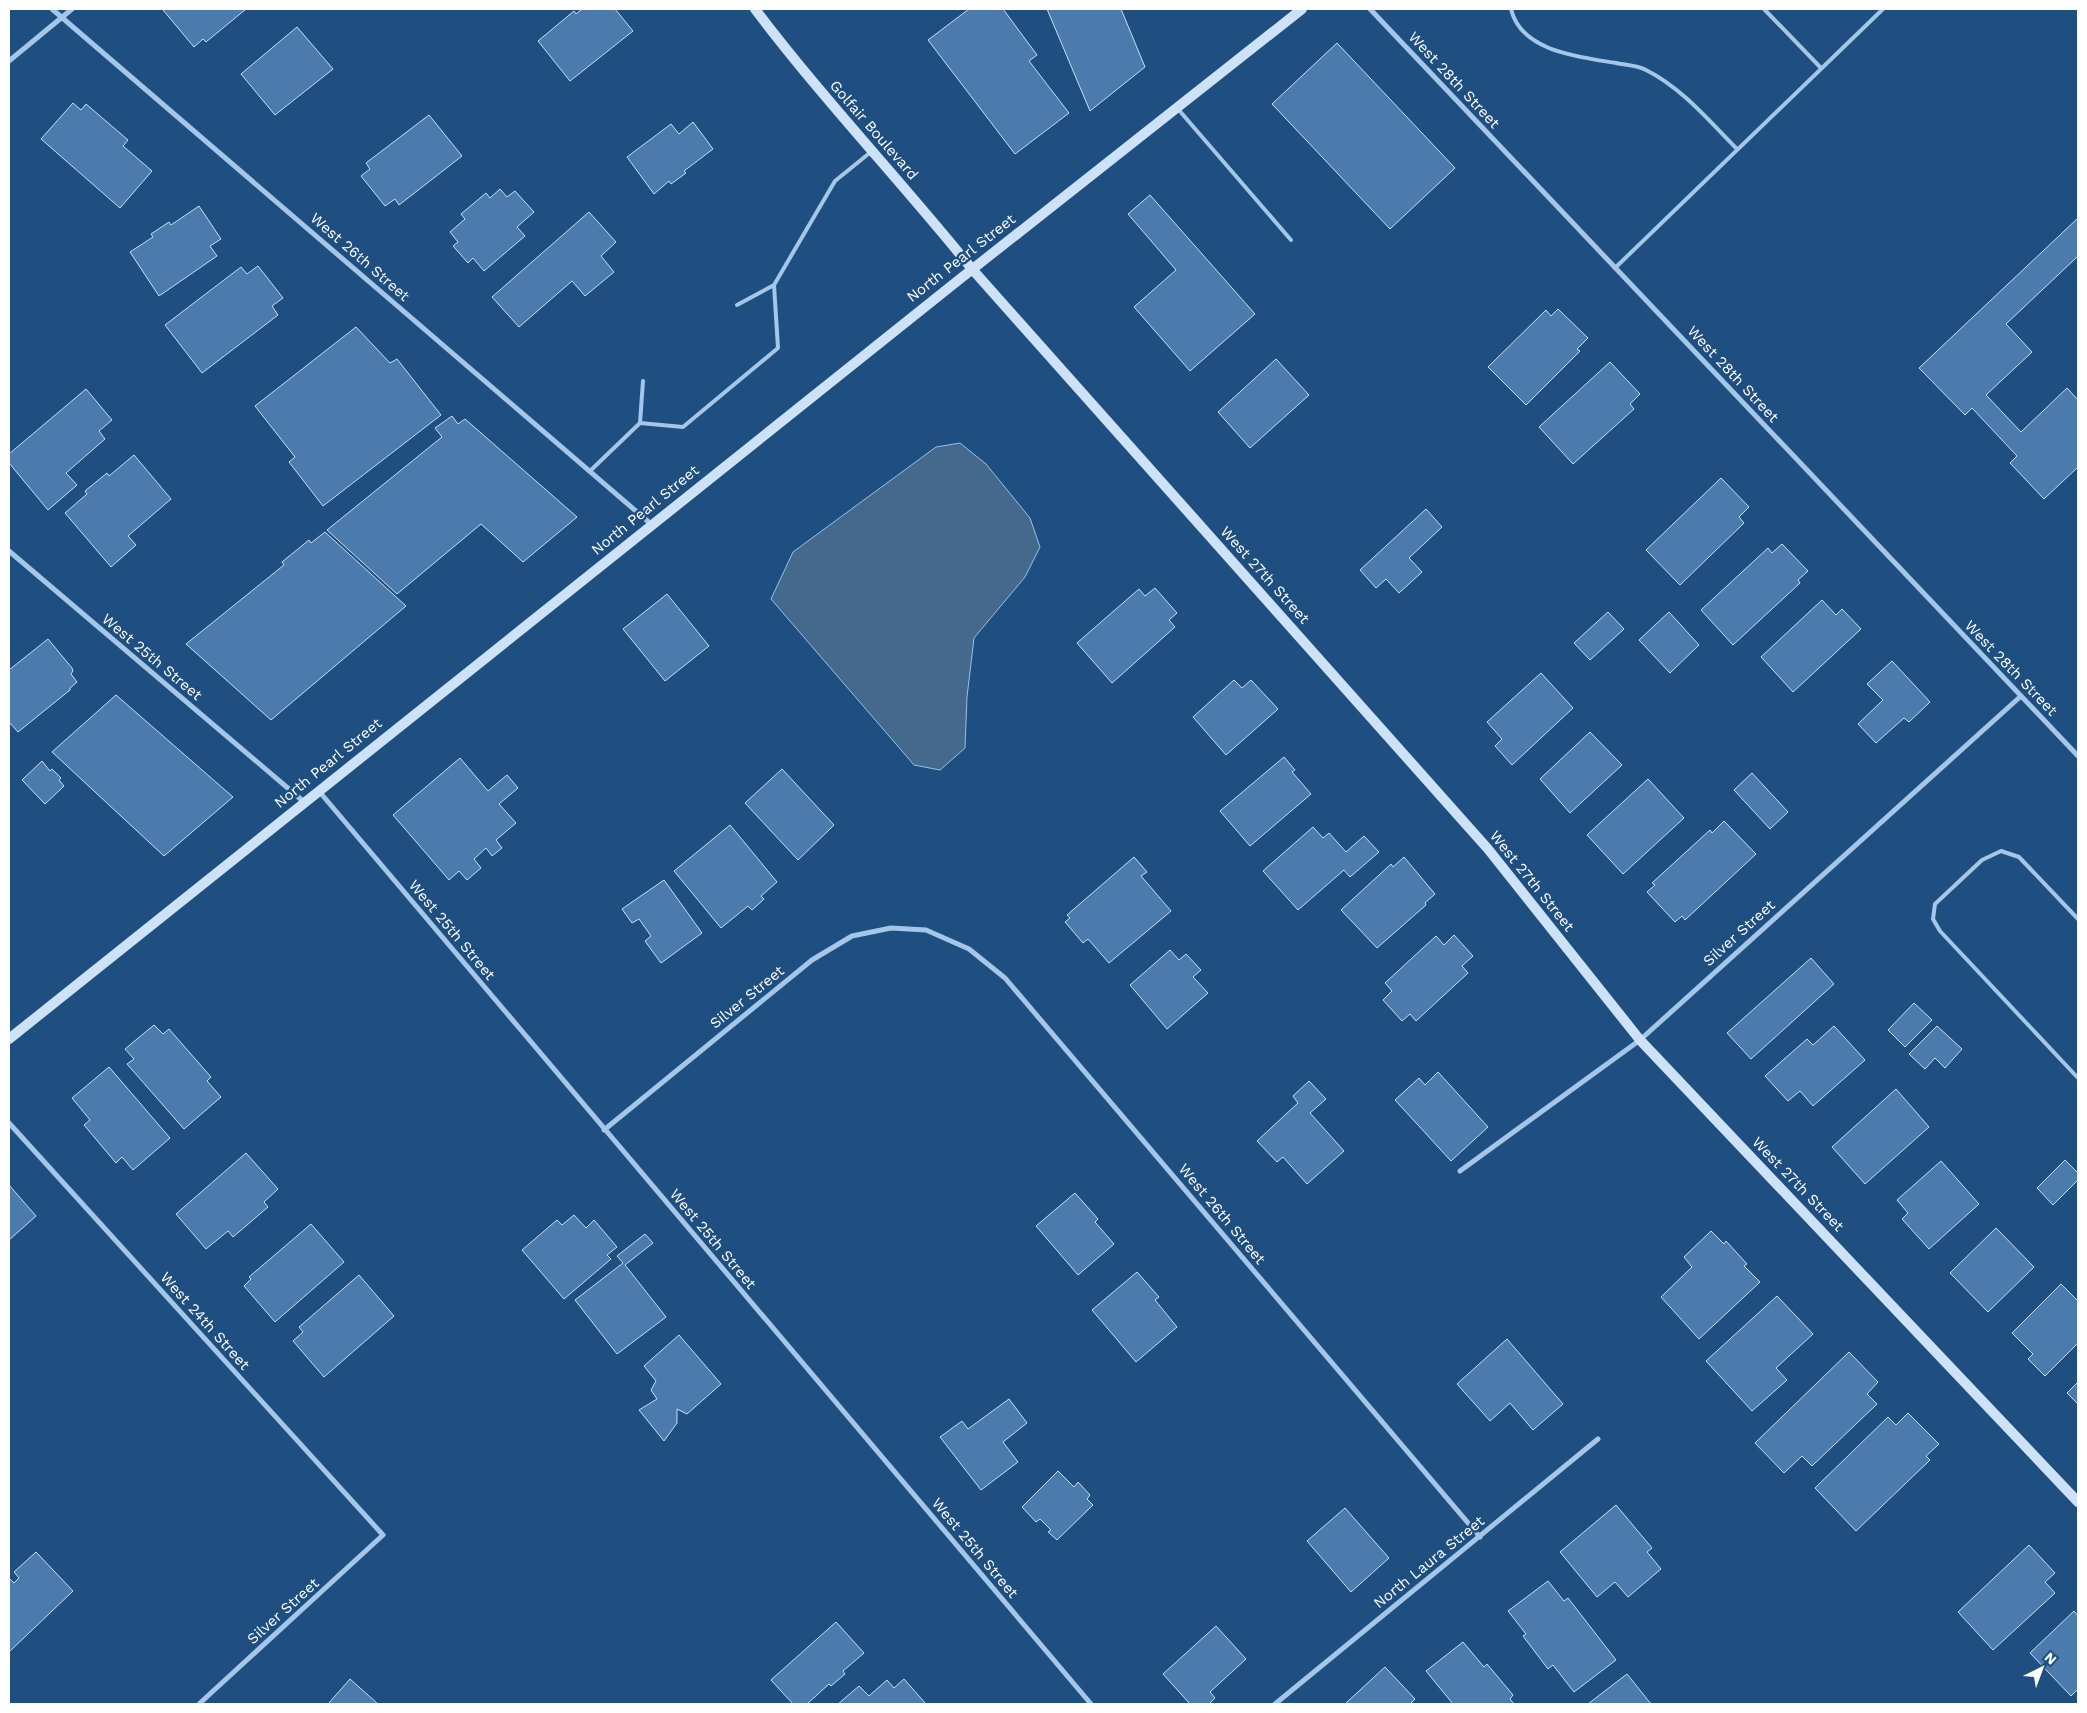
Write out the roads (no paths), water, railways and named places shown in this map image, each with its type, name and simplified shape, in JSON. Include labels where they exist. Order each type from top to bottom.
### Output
[{"type":"main road","name":"Golfair Boulevard","points":[[755,9],[794,60],[926,212],[972,269]]},
{"type":"main road","name":"North Pearl Street","points":[[9,1039],[318,789],[1302,9]]},
{"type":"main road","name":"West 27th Street","points":[[972,269],[1488,849],[1640,1040],[2078,1502]]},
{"type":"street","name":"West 26th Street","points":[[52,9],[651,524]]},
{"type":"street","points":[[9,61],[72,9]]},
{"type":"street","name":"West 28th Street","points":[[1370,9],[2078,756]]},
{"type":"street","name":"West 25th Street","points":[[9,551],[303,801]]},
{"type":"street","name":"Silver Street","points":[[1460,1171],[1640,1040],[2021,696]]},
{"type":"street","name":"West 25th Street","points":[[318,789],[604,1130],[1091,1704]]},
{"type":"street","name":"Silver Street","points":[[604,1130],[812,960],[852,936],[891,928],[926,930]]},
{"type":"street","name":"West 26th Street","points":[[926,930],[969,949],[1005,978],[1480,1536]]},
{"type":"street","name":"West 24th Street","points":[[9,1123],[383,1535]]},
{"type":"street","name":"North Laura Street","points":[[1274,1704],[1598,1439]]},
{"type":"street","name":"Silver Street","points":[[199,1704],[383,1535]]},
{"type":"lane","points":[[1511,9],[1513,17],[1529,37],[1563,54],[1643,68],[1672,84],[1737,150]]},
{"type":"lane","points":[[1764,9],[1822,68]]},
{"type":"lane","points":[[1615,268],[1883,9]]},
{"type":"lane","points":[[1177,107],[1291,240]]},
{"type":"lane","points":[[737,305],[774,285],[836,181],[873,150]]},
{"type":"lane","points":[[640,423],[683,427],[778,348],[774,285]]},
{"type":"lane","points":[[590,470],[640,423],[643,381]]},
{"type":"lane","points":[[2078,919],[2019,857],[2001,851],[1982,860],[1935,904],[1933,919],[1940,932],[2078,1078]]},
{"type":"water","points":[[960,443],[986,464],[1030,518],[1040,547],[1025,577],[974,638],[967,697],[965,748],[940,770],[914,765],[771,599],[793,552],[936,447]]}]
